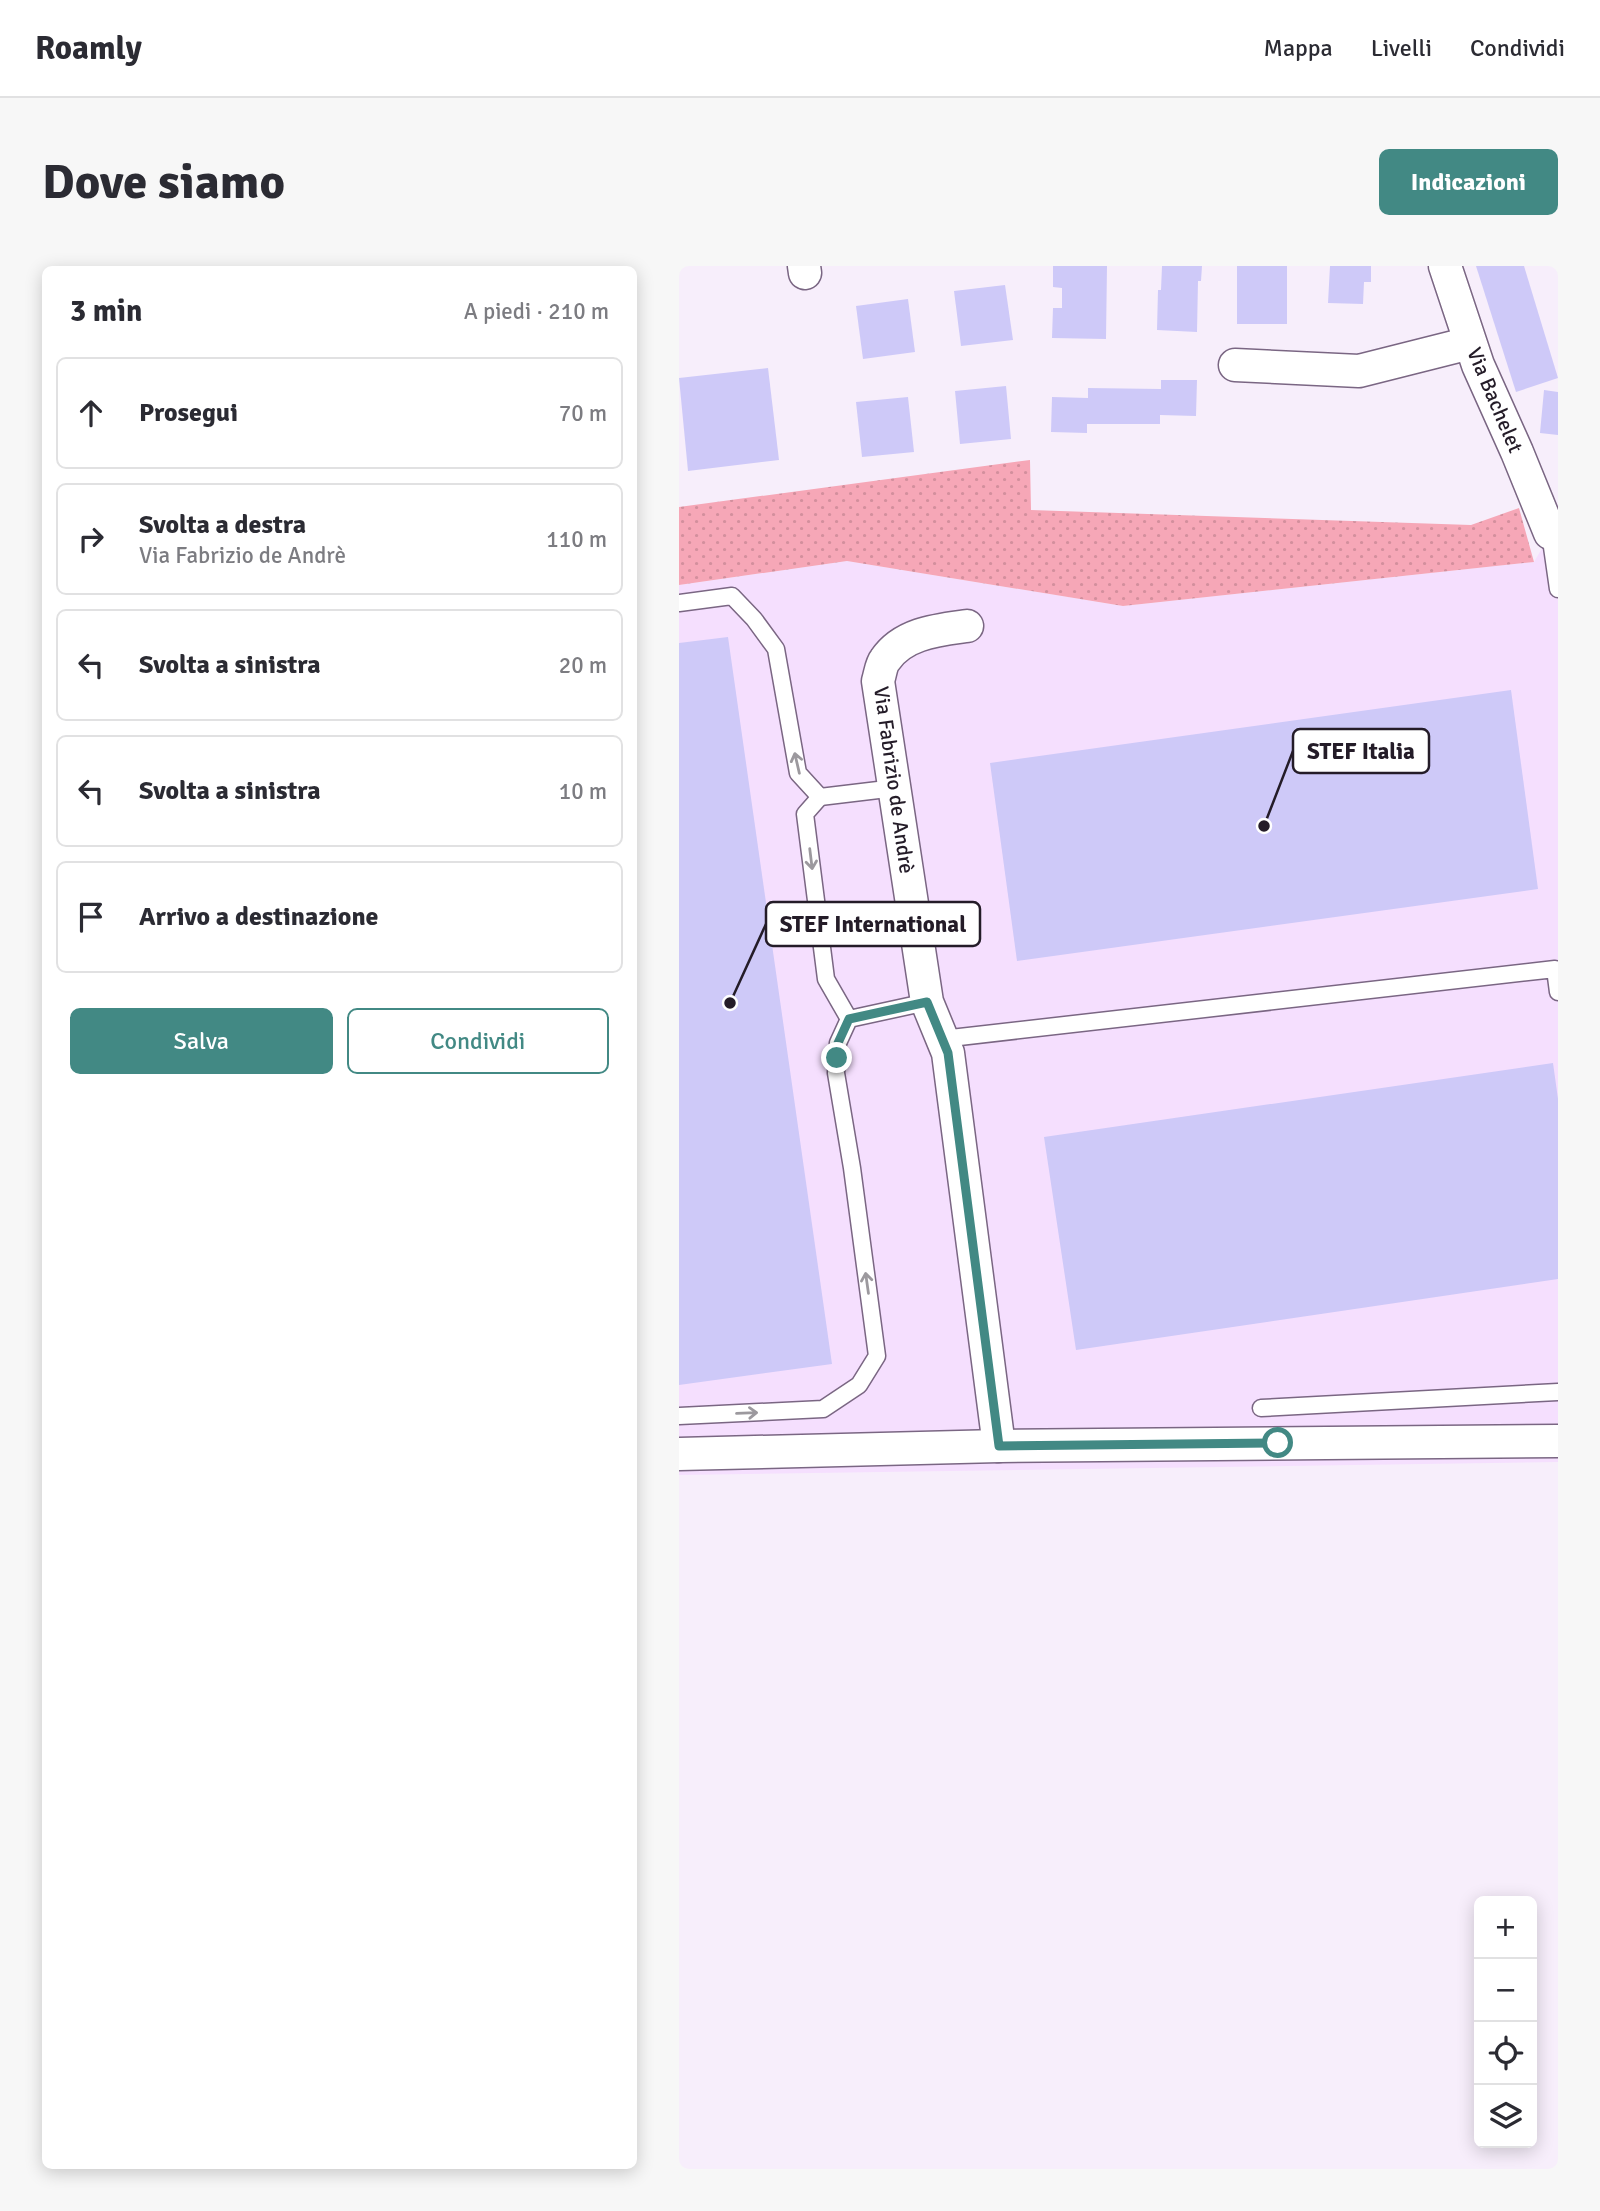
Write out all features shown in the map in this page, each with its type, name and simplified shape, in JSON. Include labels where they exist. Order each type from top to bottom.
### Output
[{"type":"street","name":"Via Bachelet","points":[[1445,266],[1470,343],[1554,533]]},
{"type":"street","points":[[1235,365],[1359,371],[1470,343]]},
{"type":"street","name":"Via Fabrizio de Andrè","points":[[967,626],[922,633],[900,646],[885,660],[879,681],[927,1002],[948,1053],[999,1446]]},
{"type":"street","points":[[679,1454],[999,1446],[1558,1441]]},
{"type":"lane","points":[[1554,533],[1558,589]]},
{"type":"lane","points":[[679,603],[732,596],[754,619],[776,649],[798,773],[820,797]]},
{"type":"lane","points":[[849,1019],[826,979],[805,814],[820,797],[895,788]]},
{"type":"lane","points":[[942,1040],[1555,969],[1558,992]]},
{"type":"lane","points":[[849,1019],[927,1002]]},
{"type":"lane","points":[[679,1416],[823,1409],[859,1385],[877,1356],[852,1168],[836,1073],[838,1043],[849,1019]]},
{"type":"lane","points":[[1261,1408],[1558,1392]]},
{"type":"shaded area","points":[[1030,460],[1031,510],[1471,525],[1519,508],[1534,562],[1123,606],[847,561],[679,585],[679,507]]},
{"type":"shaded area","points":[[1558,521],[1558,1462],[679,1475],[679,585],[847,561],[1123,606],[1534,562]]},
{"type":"building","points":[[1053,266],[1107,266],[1106,339],[1052,338],[1053,308],[1062,308],[1062,288],[1053,287]]},
{"type":"building","points":[[1162,266],[1202,266],[1201,281],[1198,281],[1197,332],[1157,330],[1158,290],[1161,290]]},
{"type":"building","points":[[1237,266],[1287,266],[1287,324],[1237,324]]},
{"type":"building","points":[[1330,266],[1371,266],[1371,282],[1364,282],[1363,304],[1328,303]]},
{"type":"building","points":[[1476,266],[1524,266],[1558,378],[1516,392]]},
{"type":"building","points":[[1005,285],[1013,340],[961,346],[954,291]]},
{"type":"building","points":[[908,299],[915,352],[863,359],[856,306]]},
{"type":"building","points":[[768,368],[779,460],[688,471],[679,378]]},
{"type":"building","points":[[1161,380],[1197,380],[1196,416],[1160,415],[1160,424],[1087,424],[1087,433],[1051,432],[1052,397],[1088,398],[1088,388],[1161,389]]},
{"type":"building","points":[[1006,386],[1011,439],[960,444],[955,391]]},
{"type":"building","points":[[1544,390],[1558,392],[1558,435],[1540,433]]},
{"type":"building","points":[[908,397],[914,452],[862,457],[856,402]]},
{"type":"building","points":[[728,637],[832,1364],[679,1385],[679,643]]},
{"type":"building","points":[[1511,690],[1538,889],[1017,961],[990,763]]},
{"type":"building","points":[[1553,1063],[1558,1099],[1558,1279],[1076,1350],[1044,1137]]},
{"type":"place","name":"STEF Italia","points":[[1264,826]]},
{"type":"place","name":"STEF International","points":[[730,1003]]},
{"type":"route","points":[[837,1058],[838,1043],[849,1019],[927,1002],[948,1053],[999,1446],[1278,1443]]}]
